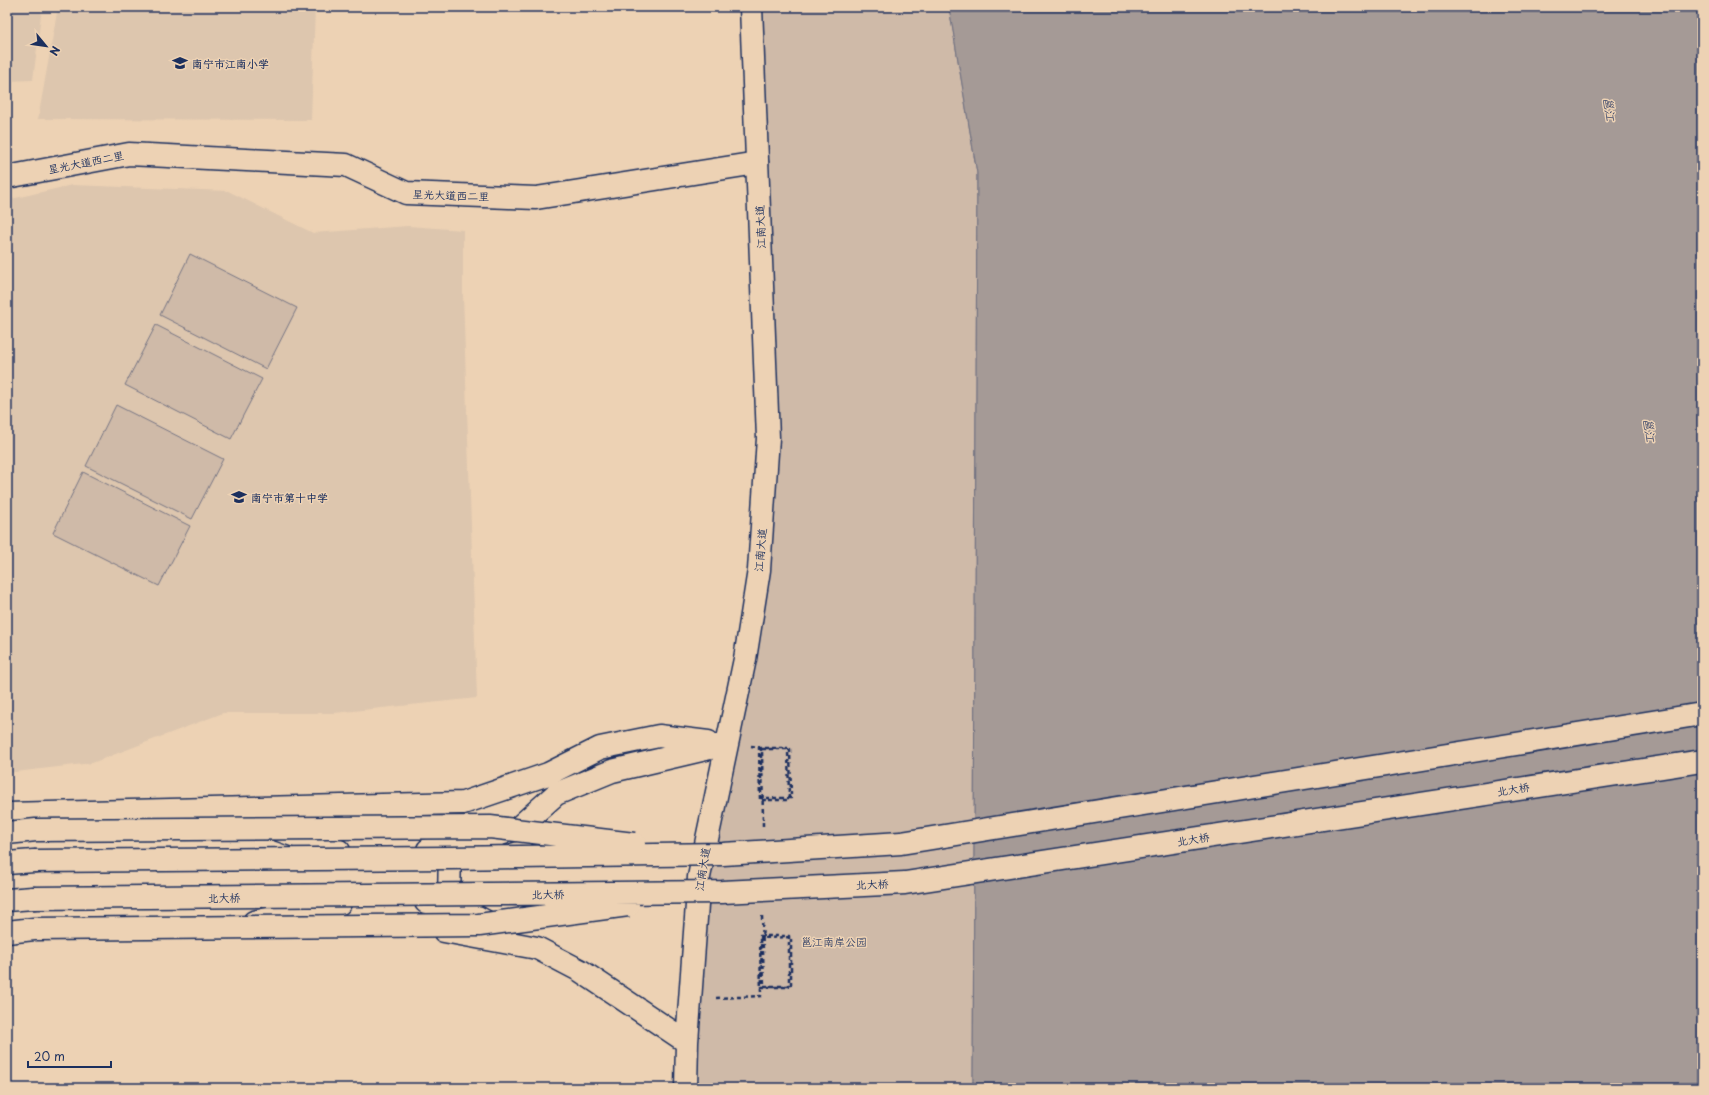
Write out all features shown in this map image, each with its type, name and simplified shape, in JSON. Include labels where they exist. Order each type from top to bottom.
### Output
[{"type":"main road","name":"江南大道","points":[[686,1088],[687,1042],[699,876],[745,659],[759,570],[768,438],[751,7]]},
{"type":"main road","name":"星光大道西二里","points":[[7,177],[129,154],[346,165],[406,193],[536,198],[757,163]]},
{"type":"main road","points":[[7,863],[34,861],[451,858],[723,854],[902,843],[1702,714]]},
{"type":"main road","points":[[7,814],[212,807],[463,803],[548,774],[600,748],[659,736],[727,744]]},
{"type":"main road","points":[[7,858],[41,856],[450,849],[517,829],[556,794],[612,771],[727,744]]},
{"type":"main road","name":"北大桥","points":[[7,900],[33,898],[722,892],[905,883],[1702,760]]},
{"type":"main road","points":[[212,807],[339,851]]},
{"type":"main road","points":[[7,832],[44,830],[490,827],[723,854]]},
{"type":"main road","points":[[449,902],[450,849]]},
{"type":"main road","points":[[7,932],[34,930],[479,925],[722,892]]},
{"type":"main road","points":[[7,908],[34,906],[449,902],[581,971],[687,1042]]},
{"type":"main road","points":[[210,933],[340,903]]},
{"type":"main road","points":[[7,935],[442,930],[537,948]]},
{"type":"path","points":[[727,744],[759,747],[760,800],[789,800],[788,748],[761,748],[762,798],[769,798],[790,798],[790,749],[762,749],[763,781],[763,789],[763,796],[763,804],[763,812],[764,852]]},
{"type":"path","points":[[690,998],[761,996],[760,936],[789,936],[789,987],[762,988],[761,938],[769,937],[783,937],[791,937],[791,986],[764,986],[763,949],[763,942],[763,934],[762,905],[762,890]]},
{"type":"shaded area","points":[[7,7],[42,7],[33,80],[7,81]]},
{"type":"shaded area","name":"南宁市江南小学","points":[[58,7],[315,7],[311,120],[38,119]]},
{"type":"shaded area","name":"南宁市第十中学","points":[[72,185],[228,191],[313,233],[408,226],[463,230],[463,295],[477,698],[334,713],[223,713],[92,763],[7,773],[7,200]]},
{"type":"green space","name":"邕江南岸公园","points":[[751,7],[949,7],[977,173],[973,1088],[686,1088],[687,1042],[768,438]]},
{"type":"green space","points":[[190,254],[297,308],[266,369],[160,315]]},
{"type":"green space","points":[[156,325],[262,379],[231,439],[125,385]]},
{"type":"green space","points":[[116,405],[223,459],[192,519],[86,466]]},
{"type":"green space","points":[[83,472],[190,526],[159,586],[53,533]]},
{"type":"water","name":"邕江","points":[[949,7],[1702,7],[1702,1088],[973,1088],[977,173]]},
{"type":"place","name":"南宁市江南小学","points":[[180,63]]},
{"type":"place","name":"南宁市第十中学","points":[[239,497]]}]
